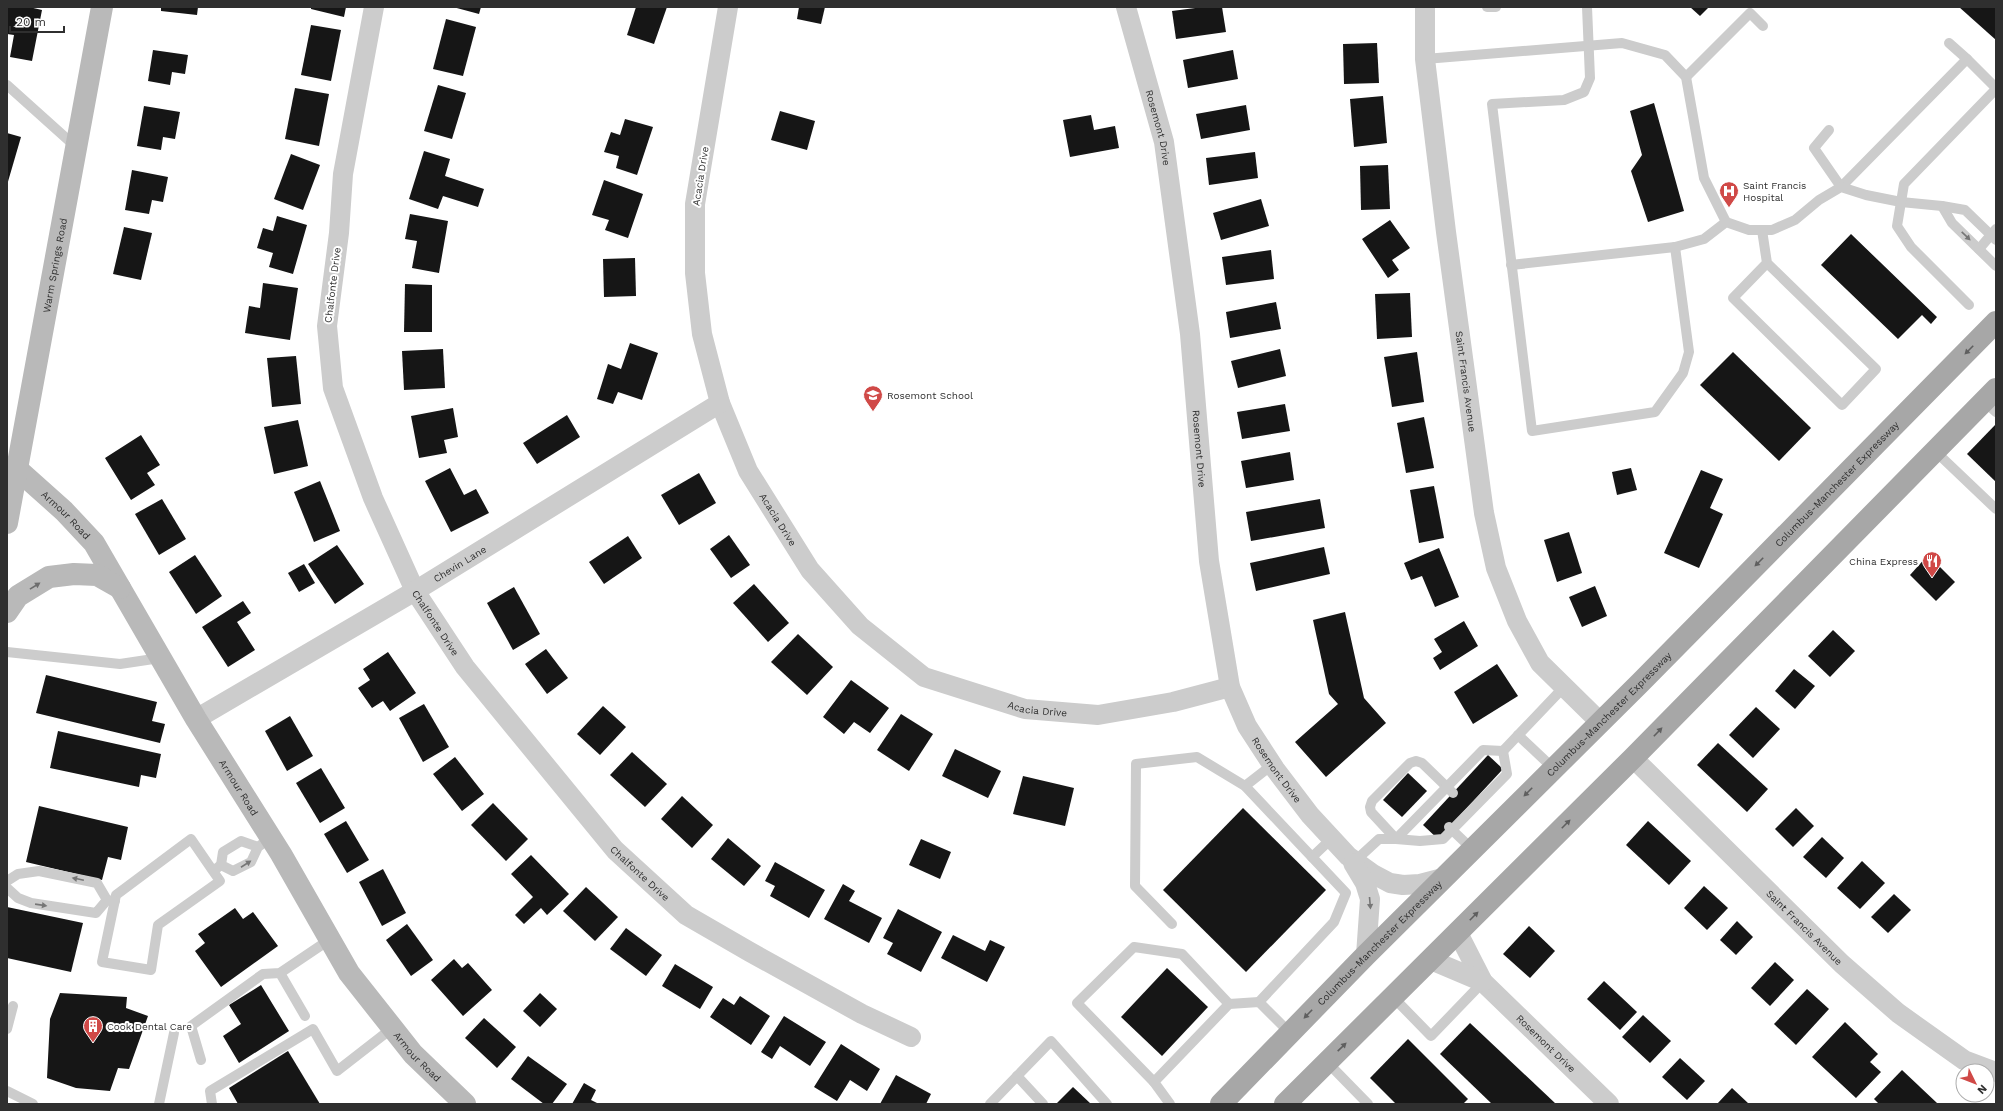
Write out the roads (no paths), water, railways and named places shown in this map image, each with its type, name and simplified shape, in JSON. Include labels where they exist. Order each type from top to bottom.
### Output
[{"type":"main road","name":"Columbus-Manchester Expressway","points":[[1221,1104],[1366,955],[1996,322]]},
{"type":"main road","points":[[1285,1104],[1633,758],[1935,451],[1992,401]]},
{"type":"street","name":"Warm Springs Road","points":[[7,523],[12,466],[77,148],[102,7]]},
{"type":"street","name":"Chalfonte Drive","points":[[374,7],[343,174],[339,233],[327,326],[333,388],[373,498],[415,591],[465,667],[615,850],[686,915],[862,1014],[911,1037]]},
{"type":"street","name":"Acacia Drive","points":[[728,7],[695,204],[695,273],[702,334],[720,403],[748,471],[810,570],[860,626],[924,677],[1025,709],[1098,715],[1173,702],[1230,687]]},
{"type":"street","name":"Rosemont Drive","points":[[1126,7],[1164,142],[1190,334],[1209,561],[1230,687],[1247,726],[1272,765],[1310,815],[1352,858],[1390,883],[1403,885],[1420,884],[1443,878]]},
{"type":"street","name":"Saint Francis Avenue","points":[[1425,7],[1425,59],[1446,232],[1484,513],[1496,568],[1517,621],[1540,663],[1563,688],[1599,722]]},
{"type":"street","name":"Chevin Lane","points":[[196,720],[415,591],[720,403]]},
{"type":"street","name":"Armour Road","points":[[12,466],[64,511],[94,543],[196,720],[264,843],[330,940],[348,973],[412,1054],[465,1104]]},
{"type":"street","points":[[7,612],[18,596],[49,578],[74,574],[97,575],[120,588]]},
{"type":"street","name":"Saint Francis Avenue","points":[[1633,758],[1842,964],[1898,1013],[1964,1060],[1996,1072]]},
{"type":"street","name":"Rosemont Drive","points":[[1352,858],[1365,883],[1370,899],[1366,955]]},
{"type":"street","name":"Rosemont Drive","points":[[1458,933],[1484,982],[1609,1104]]},
{"type":"street","name":"Rosemont Drive","points":[[1430,960],[1484,982]]},
{"type":"lane","points":[[1487,7],[1496,7]]},
{"type":"lane","points":[[1587,7],[1590,78],[1584,92],[1564,100],[1492,104],[1532,431],[1655,412],[1683,373],[1688,352],[1675,247]]},
{"type":"lane","points":[[1686,77],[1750,13],[1763,26]]},
{"type":"lane","points":[[1425,59],[1622,43],[1665,56],[1686,77],[1704,178],[1726,222],[1749,230],[1772,230],[1795,220],[1819,200],[1841,187],[1967,59]]},
{"type":"lane","points":[[1949,43],[1996,88],[1904,184],[1897,226],[1910,247],[1968,305]]},
{"type":"lane","points":[[7,85],[77,148]]},
{"type":"lane","points":[[1829,130],[1814,148],[1841,187],[1866,195],[1901,202],[1965,210],[1994,234],[1979,249]]},
{"type":"lane","points":[[1942,206],[1952,223],[1996,266]]},
{"type":"lane","points":[[1511,265],[1675,247],[1704,239],[1726,222]]},
{"type":"lane","points":[[1762,230],[1767,263],[1876,369],[1842,405],[1733,298],[1767,263]]},
{"type":"lane","points":[[1935,451],[1996,509]]},
{"type":"lane","points":[[7,652],[120,664],[160,658]]},
{"type":"lane","points":[[1396,839],[1431,810],[1470,769],[1483,750],[1503,751],[1563,688]]},
{"type":"lane","points":[[1518,736],[1553,768]]},
{"type":"lane","points":[[1352,858],[1379,840],[1443,840],[1451,828],[1470,808],[1507,774],[1503,751]]},
{"type":"lane","points":[[1154,1082],[1229,1004],[1259,1002],[1334,922],[1346,893],[1245,786],[1197,757],[1136,764],[1135,886],[1172,924]]},
{"type":"lane","points":[[1396,839],[1371,812],[1370,807],[1372,801],[1410,763],[1416,761],[1422,763],[1450,790]]},
{"type":"lane","points":[[1245,786],[1272,765]]},
{"type":"lane","points":[[1451,828],[1472,849]]},
{"type":"lane","points":[[1312,857],[1332,838]]},
{"type":"lane","points":[[7,881],[18,874],[39,871],[97,883],[111,900],[102,962],[151,970],[158,925],[220,881],[217,868],[191,840],[116,895],[111,900],[96,913],[31,904],[18,898],[7,888]]},
{"type":"lane","points":[[241,841],[264,843],[251,862],[233,871],[217,868],[223,852],[241,841]]},
{"type":"lane","points":[[201,1060],[191,1026],[263,974],[280,973],[330,940]]},
{"type":"lane","points":[[1170,1104],[1154,1082],[1077,1003],[1134,947],[1182,954],[1229,1004]]},
{"type":"lane","points":[[280,973],[305,1016]]},
{"type":"lane","points":[[1393,997],[1430,1036],[1484,982]]},
{"type":"lane","points":[[1259,1002],[1290,1033]]},
{"type":"lane","points":[[7,1029],[13,1006]]},
{"type":"lane","points":[[212,1104],[210,1091],[313,1029],[337,1071],[391,1029]]},
{"type":"lane","points":[[159,1104],[174,1033]]},
{"type":"lane","points":[[990,1104],[1050,1041],[1107,1104]]},
{"type":"lane","points":[[1327,1062],[1366,1103]]},
{"type":"lane","points":[[1017,1076],[1043,1104]]},
{"type":"lane","points":[[7,1091],[33,1104]]},
{"type":"place","name":"Saint Francis Hospital","points":[[1729,208]]},
{"type":"place","name":"Rosemont School","points":[[873,412]]},
{"type":"place","name":"China Express","points":[[1932,578]]},
{"type":"place","name":"Cook Dental Care","points":[[93,1043]]}]
